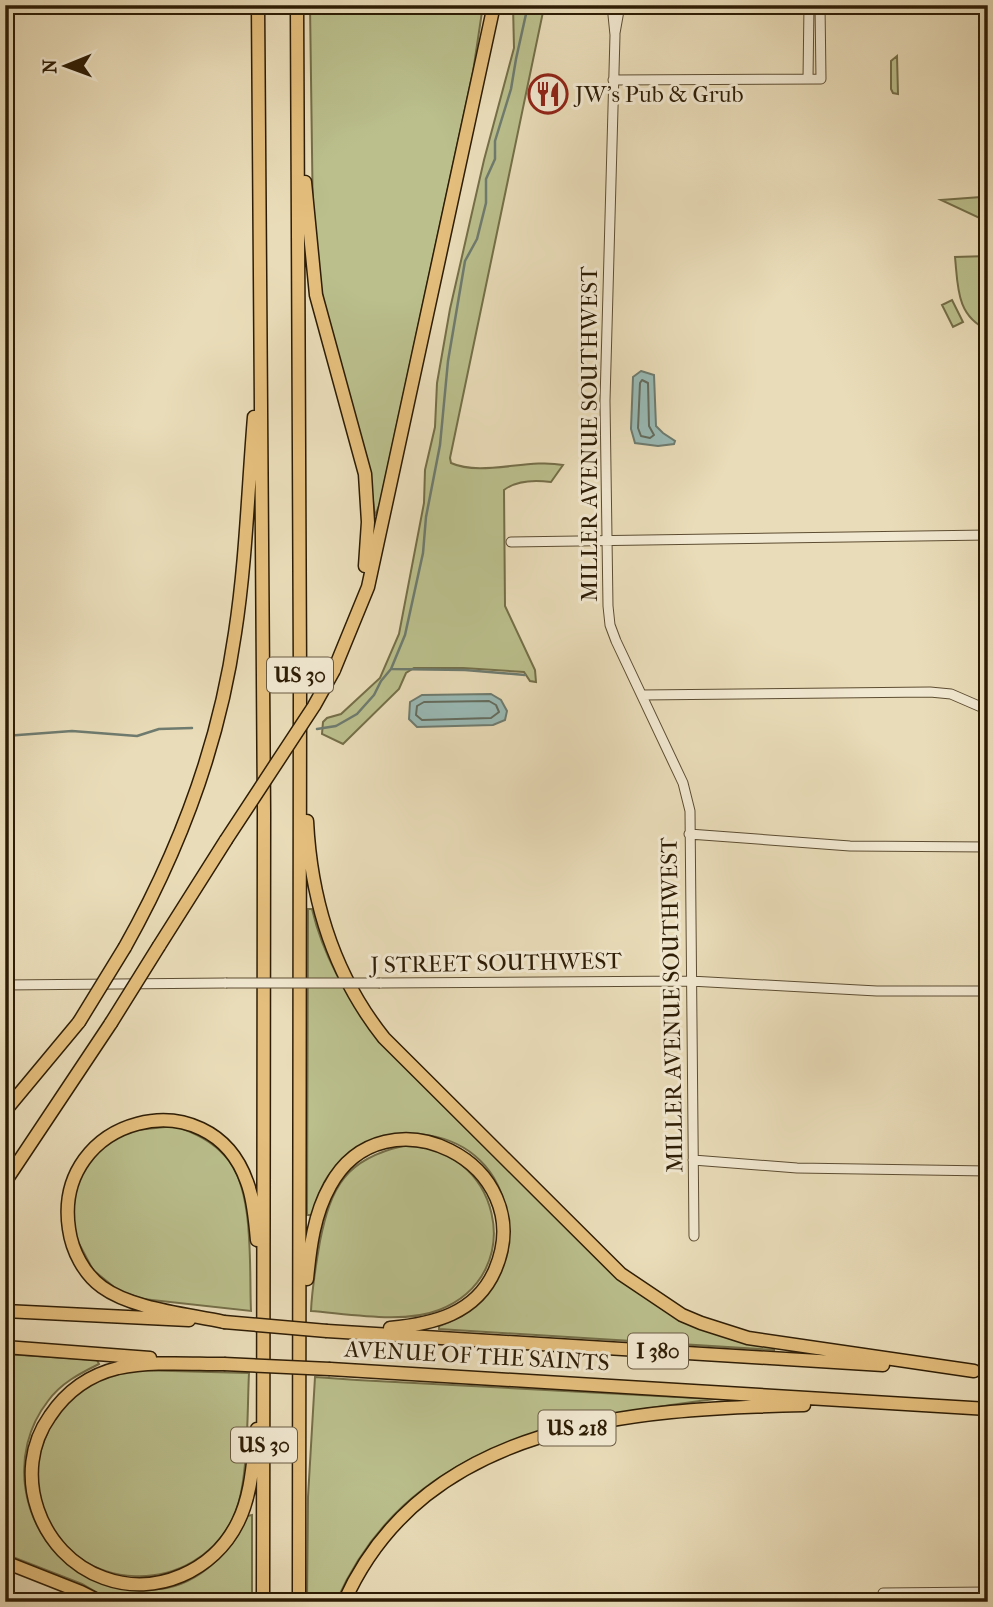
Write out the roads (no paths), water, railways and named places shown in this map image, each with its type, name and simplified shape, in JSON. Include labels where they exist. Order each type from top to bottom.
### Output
[{"type":"highway","name":"US 30","points":[[258,5],[264,799],[263,1602]]},
{"type":"highway","name":"US 30","points":[[298,5],[299,1602]]},
{"type":"highway","points":[[5,1182],[111,1023],[314,706],[334,670],[368,587],[494,5]]},
{"type":"highway","points":[[298,105],[316,295],[365,474],[368,522],[360,605]]},
{"type":"highway","points":[[5,1111],[79,1022],[125,947],[153,897],[193,804],[222,703],[235,637],[243,576],[261,340]]},
{"type":"highway","points":[[300,676],[308,845],[317,905],[339,966],[384,1038],[621,1274],[673,1310],[701,1324],[748,1338],[974,1371]]},
{"type":"highway","points":[[224,1322],[141,1304],[114,1295],[90,1276],[80,1262],[69,1235],[67,1217],[70,1188],[83,1160],[104,1139],[143,1121],[173,1121],[199,1128],[224,1145],[233,1155],[247,1181],[252,1199],[264,1289]]},
{"type":"highway","points":[[300,1346],[313,1231],[330,1185],[342,1170],[355,1157],[390,1141],[430,1141],[463,1156],[489,1182],[503,1217],[501,1257],[492,1278],[465,1308],[449,1317],[424,1325],[351,1332]]},
{"type":"highway","name":"AVENUE OF THE SAINTS","points":[[5,1311],[224,1322],[327,1331],[988,1372]]},
{"type":"highway","name":"AVENUE OF THE SAINTS","points":[[5,1347],[224,1364],[571,1382],[988,1409]]},
{"type":"highway","points":[[224,1364],[117,1368],[91,1378],[59,1402],[36,1440],[31,1482],[42,1522],[67,1555],[83,1568],[102,1578],[123,1583],[163,1582],[183,1576],[215,1554],[238,1522],[247,1496],[264,1387]]},
{"type":"highway","name":"US 218","points":[[344,1602],[362,1567],[379,1543],[419,1500],[473,1463],[508,1447],[599,1422],[655,1414],[748,1406],[877,1403]]},
{"type":"highway","points":[[5,1562],[61,1583],[101,1602]]},
{"type":"street","name":"MILLER AVENUE SOUTHWEST","points":[[612,5],[615,34],[605,401],[606,541],[610,625],[688,797],[694,1236]]},
{"type":"street","name":"MILLER AVENUE SOUTHWEST","points":[[615,34],[620,5]]},
{"type":"street","points":[[808,79],[809,5]]},
{"type":"street","points":[[613,80],[821,79],[820,5]]},
{"type":"street","points":[[511,542],[988,535]]},
{"type":"street","points":[[642,695],[930,692],[951,694],[988,710]]},
{"type":"street","points":[[689,834],[850,846],[988,847]]},
{"type":"street","name":"J STREET SOUTHWEST","points":[[5,985],[690,981],[877,991],[988,991]]},
{"type":"street","points":[[693,1160],[797,1168],[988,1171]]},
{"type":"street","points":[[883,1593],[988,1592]]},
{"type":"water","points":[[641,371],[654,375],[656,426],[675,441],[674,444],[658,446],[635,443],[631,429],[633,377]]},
{"type":"water","points":[[491,694],[501,700],[507,711],[505,720],[493,725],[417,727],[409,719],[410,702],[422,695]]},
{"type":"waterway","points":[[317,729],[336,726],[357,714],[374,695],[391,669],[405,635],[423,553],[426,517],[440,445],[448,361],[465,261],[477,239],[486,203],[486,179],[495,159],[495,141],[511,89],[528,5]]},
{"type":"waterway","points":[[392,669],[465,670],[525,675]]},
{"type":"waterway","points":[[5,736],[72,731],[137,736],[159,729],[192,728]]},
{"type":"place","name":"JW's Pub & Grub","points":[[548,94]]}]
